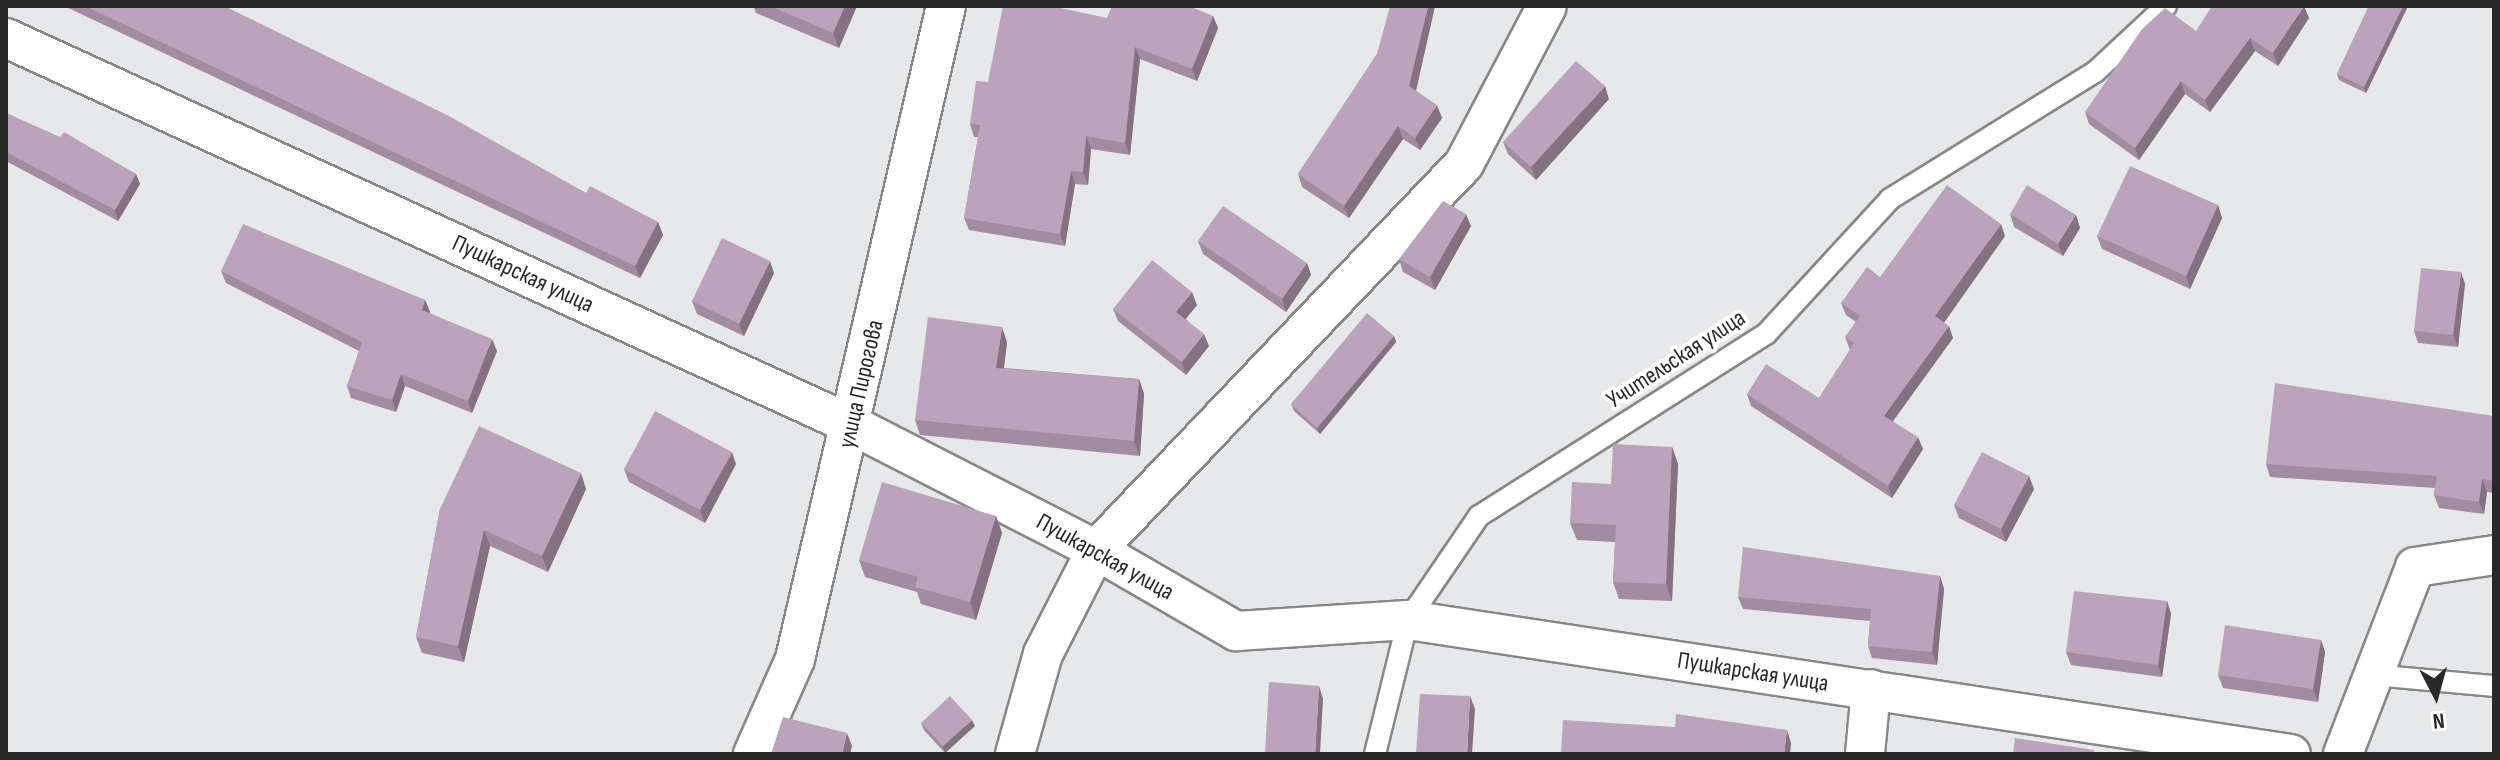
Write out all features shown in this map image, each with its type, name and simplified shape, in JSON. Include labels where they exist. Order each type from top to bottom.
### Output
[{"type":"street","name":"улица Пирогова","points":[[753,754],[795,659],[852,425],[946,6]]},
{"type":"street","points":[[1015,754],[1043,654],[1096,550],[1464,164],[1547,6]]},
{"type":"street","name":"Пушкарская улица","points":[[6,38],[852,425],[1096,550],[1236,631],[1408,620],[2291,754]]},
{"type":"street","points":[[2343,754],[2415,567],[2494,555]]},
{"type":"street","points":[[1865,754],[1871,689]]},
{"type":"lane","name":"Учительская улица","points":[[1375,754],[1408,620],[1479,516],[1766,334],[1890,199],[2095,72],[2166,6]]},
{"type":"lane","points":[[2373,675],[2494,686]]},
{"type":"building","points":[[85,6],[224,6],[449,116],[586,193],[590,186],[658,222],[635,266]]},
{"type":"building","points":[[770,6],[845,6],[833,33]]},
{"type":"building","points":[[1003,6],[1051,6],[1107,18],[1112,6],[1189,6],[1213,16],[1192,69],[1135,47],[1125,143],[1086,136],[1083,172],[1071,171],[1060,234],[964,218],[980,125],[970,124],[976,81],[988,82]]},
{"type":"building","points":[[1390,6],[1428,6],[1409,86],[1437,105],[1415,138],[1398,126],[1344,206],[1298,174],[1377,54]]},
{"type":"building","points":[[2212,6],[2304,6],[2273,53],[2250,38],[2205,100],[2181,81],[2135,148],[2085,112],[2142,29],[2165,8],[2196,31]]},
{"type":"building","points":[[2369,6],[2403,6],[2364,87],[2337,74]]},
{"type":"building","points":[[1576,61],[1605,86],[1531,167],[1503,142]]},
{"type":"building","points":[[6,113],[60,137],[64,132],[136,174],[115,210],[6,152]]},
{"type":"building","points":[[2130,166],[2218,205],[2186,276],[2097,236]]},
{"type":"building","points":[[1947,185],[2001,224],[1935,316],[1949,326],[1884,416],[1918,437],[1888,486],[1747,394],[1766,364],[1819,398],[1854,343],[1845,337],[1860,316],[1841,303],[1867,267],[1880,277]]},
{"type":"building","points":[[2027,185],[2076,215],[2058,244],[2010,214]]},
{"type":"building","points":[[1443,201],[1466,214],[1430,277],[1399,259]]},
{"type":"building","points":[[1223,206],[1307,263],[1282,299],[1198,241]]},
{"type":"building","points":[[243,224],[425,300],[422,310],[492,339],[468,401],[401,374],[392,400],[347,386],[362,342],[221,271]]},
{"type":"building","points":[[722,238],[770,261],[739,324],[692,301]]},
{"type":"building","points":[[1152,260],[1192,292],[1176,312],[1204,334],[1182,362],[1113,309]]},
{"type":"building","points":[[2421,268],[2461,272],[2453,335],[2414,331]]},
{"type":"building","points":[[1367,313],[1394,336],[1317,428],[1291,404]]},
{"type":"building","points":[[928,317],[1002,327],[996,368],[1139,379],[1134,441],[915,420]]},
{"type":"building","points":[[2275,383],[2494,416],[2494,481],[2482,479],[2479,502],[2434,495],[2437,476],[2266,464]]},
{"type":"building","points":[[655,411],[732,452],[700,510],[624,469]]},
{"type":"building","points":[[479,426],[581,473],[542,556],[484,530],[458,646],[416,637],[440,509]]},
{"type":"building","points":[[1613,444],[1672,447],[1666,584],[1613,582],[1616,525],[1570,523],[1572,482],[1611,484]]},
{"type":"building","points":[[1982,452],[2029,476],[2001,529],[1954,505]]},
{"type":"building","points":[[882,482],[996,516],[970,602],[915,587],[918,577],[859,560]]},
{"type":"building","points":[[1743,547],[1940,576],[1932,652],[1868,646],[1871,609],[1738,597]]},
{"type":"building","points":[[2074,591],[2167,601],[2158,665],[2066,652]]},
{"type":"building","points":[[2225,625],[2321,640],[2313,689],[2218,675]]},
{"type":"building","points":[[1269,682],[1319,686],[1315,754],[1265,754]]},
{"type":"building","points":[[1420,694],[1470,696],[1467,754],[1416,754]]},
{"type":"building","points":[[950,696],[972,720],[943,746],[921,723]]},
{"type":"building","points":[[1676,714],[1787,730],[1784,754],[1561,754],[1563,720],[1675,727]]},
{"type":"building","points":[[783,717],[847,733],[842,754],[771,754]]},
{"type":"building","points":[[2015,738],[2094,750],[2093,754],[2013,754]]}]
